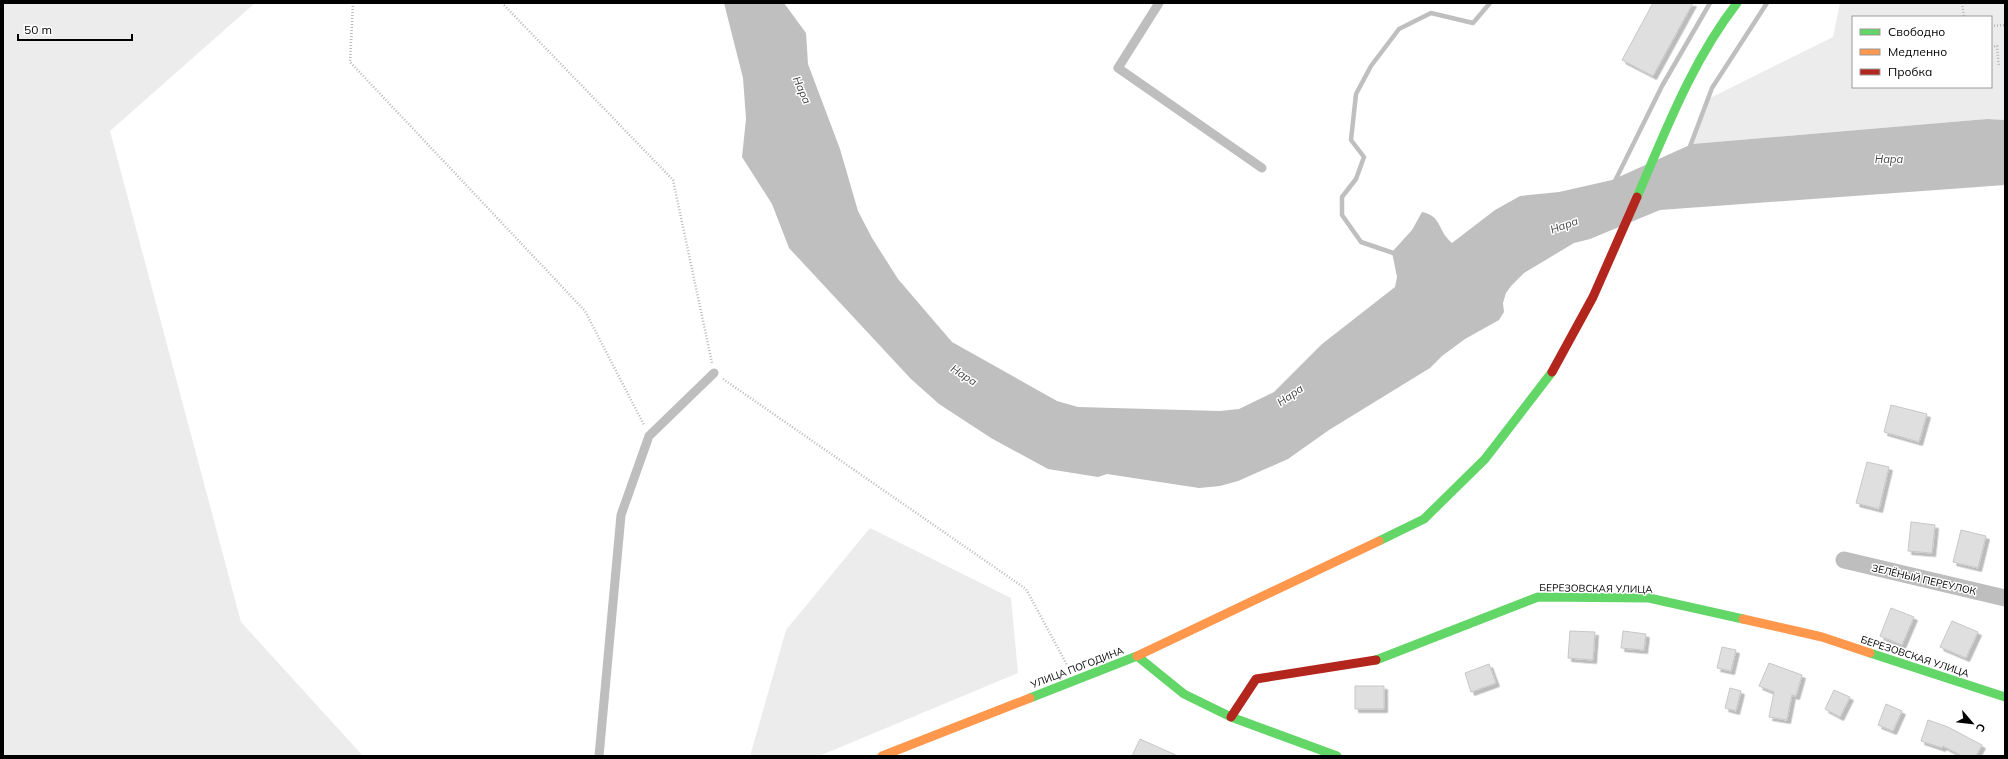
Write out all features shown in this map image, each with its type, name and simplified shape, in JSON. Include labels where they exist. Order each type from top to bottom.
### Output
[{"type":"street","points":[[1138,656],[1424,519],[1485,459],[1548,379],[1593,297],[1688,80],[1719,26],[1737,3]]},
{"type":"street","name":"ЗЕЛЁНЫЙ ПЕРЕУЛОК","points":[[1844,560],[2005,598]]},
{"type":"street","name":"БЕРЕЗОВСКАЯ УЛИЦА","points":[[1231,717],[1256,679],[1378,660],[1538,597],[1656,600],[1822,637],[2005,697]]},
{"type":"street","name":"УЛИЦА ПОГОДИНА","points":[[882,756],[1138,656],[1184,694],[1231,717],[1337,756]]},
{"type":"lane","points":[[1160,3],[1118,68],[1262,168]]},
{"type":"lane","points":[[599,756],[621,514],[649,436],[714,373]]},
{"type":"path","points":[[353,3],[350,62],[585,311],[649,436]]},
{"type":"path","points":[[502,3],[673,180],[714,373],[1026,589],[1068,667]]},
{"type":"path","points":[[1962,3],[1964,16]]},
{"type":"path","points":[[1992,26],[2005,25]]},
{"type":"path","points":[[1992,47],[1997,46],[1999,67]]},
{"type":"shaded area","points":[[3,3],[255,3],[110,131],[241,622],[363,756],[3,756]]},
{"type":"shaded area","points":[[1840,3],[2005,3],[2005,120],[1987,119],[1692,144],[1708,99],[1833,37]]},
{"type":"shaded area","points":[[870,528],[1011,598],[1018,673],[819,756],[750,756],[786,630]]},
{"type":"water","name":"Нара","points":[[724,3],[784,3],[806,33],[808,64],[840,149],[858,211],[872,238],[898,279],[952,342],[1057,401],[1078,407],[1220,411],[1239,409],[1274,392],[1322,344],[1395,287],[1397,277],[1392,252],[1412,230],[1422,212],[1428,214],[1436,220],[1447,238],[1452,243],[1495,210],[1520,196],[1559,192],[1612,180],[1692,144],[1987,119],[2005,120],[2005,185],[1660,210],[1590,239],[1574,243],[1524,273],[1506,293],[1503,303],[1504,312],[1499,320],[1465,339],[1442,356],[1430,368],[1329,430],[1288,459],[1238,481],[1220,486],[1199,488],[1107,474],[1098,477],[1048,469],[991,438],[939,404],[911,379],[789,248],[772,204],[742,157],[746,119],[743,78]]},
{"type":"building","points":[[1653,3],[1693,3],[1653,76],[1622,60]]},
{"type":"building","points":[[1891,405],[1927,414],[1919,442],[1884,432]]},
{"type":"building","points":[[1867,462],[1889,467],[1879,509],[1856,503]]},
{"type":"building","points":[[1911,522],[1935,525],[1932,553],[1908,551]]},
{"type":"building","points":[[1961,530],[1986,536],[1978,568],[1953,562]]},
{"type":"building","points":[[1891,608],[1914,617],[1902,645],[1880,636]]},
{"type":"building","points":[[1952,621],[1978,632],[1966,658],[1940,647]]},
{"type":"building","points":[[1570,631],[1595,632],[1593,660],[1568,658]]},
{"type":"building","points":[[1623,631],[1646,634],[1644,650],[1621,648]]},
{"type":"building","points":[[1722,647],[1736,650],[1731,671],[1717,668]]},
{"type":"building","points":[[1769,663],[1802,675],[1796,696],[1792,695],[1787,720],[1769,717],[1774,692],[1759,686]]},
{"type":"building","points":[[1489,664],[1496,683],[1471,692],[1465,673]]},
{"type":"building","points":[[1355,686],[1384,686],[1384,709],[1355,709]]},
{"type":"building","points":[[1730,688],[1741,691],[1736,711],[1725,708]]},
{"type":"building","points":[[1834,690],[1850,697],[1840,717],[1825,709]]},
{"type":"building","points":[[1886,704],[1902,711],[1893,731],[1878,725]]},
{"type":"building","points":[[1928,720],[1948,727],[1982,745],[1976,756],[1962,756],[1943,746],[1942,748],[1921,741]]},
{"type":"building","points":[[1140,739],[1178,756],[1132,756]]},
{"type":"waterway","points":[[1396,254],[1361,242],[1342,215],[1342,197],[1356,179],[1364,157],[1351,140],[1356,94],[1371,66],[1399,29],[1431,13],[1473,23],[1490,3]]},
{"type":"waterway","points":[[1614,183],[1662,86],[1710,3]]},
{"type":"waterway","points":[[1689,149],[1712,88],[1767,3]]},
{"type":"traffic: fast","points":[[1637,197],[1693,72],[1706,48],[1737,3]]},
{"type":"traffic: fast","points":[[1379,541],[1424,519],[1485,459],[1552,372]]},
{"type":"traffic: fast","points":[[1376,660],[1538,597],[1649,598],[1743,619]]},
{"type":"traffic: fast","points":[[1870,653],[2005,697]]},
{"type":"traffic: fast","points":[[1030,698],[1137,656],[1184,694],[1231,717],[1337,756]]},
{"type":"traffic: slow","points":[[1137,656],[1379,541]]},
{"type":"traffic: slow","points":[[1743,619],[1822,637],[1870,653]]},
{"type":"traffic: slow","points":[[882,756],[1030,698]]},
{"type":"traffic: jam","points":[[1552,372],[1593,297],[1637,197]]},
{"type":"traffic: jam","points":[[1231,717],[1256,679],[1376,660]]}]
